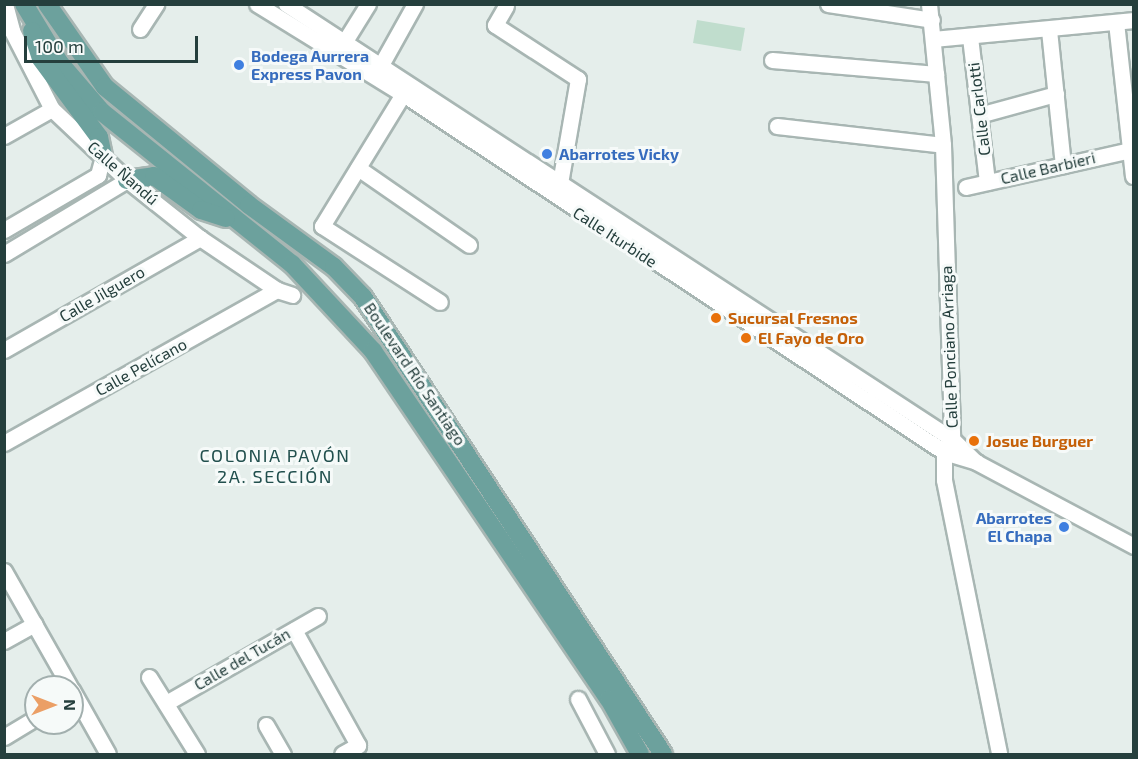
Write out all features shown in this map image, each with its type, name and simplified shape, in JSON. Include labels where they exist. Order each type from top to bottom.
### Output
[{"type":"main road","name":"Boulevard Río Santiago","points":[[47,4],[105,87],[249,206],[334,267],[386,326],[663,754]]},
{"type":"main road","name":"Boulevard Río Santiago","points":[[27,11],[102,112],[236,222],[292,264],[373,351],[609,699],[640,754]]},
{"type":"main road","points":[[27,11],[41,59],[99,137],[103,156]]},
{"type":"main road","points":[[127,180],[154,176],[201,210],[236,222],[249,206]]},
{"type":"street","name":"Calle Ñandú","points":[[5,4],[8,34],[52,109],[127,180],[200,238],[284,293]]},
{"type":"street","points":[[140,29],[156,4]]},
{"type":"street","name":"Calle Iturbide","points":[[257,4],[274,9],[557,199],[948,446],[1134,546]]},
{"type":"street","name":"Calle Iturbide","points":[[286,4],[382,63],[561,181],[948,446]]},
{"type":"street","points":[[345,41],[368,4]]},
{"type":"street","points":[[382,63],[415,4]]},
{"type":"street","points":[[828,4],[892,9],[932,20]]},
{"type":"street","name":"Calle Ponciano Arriaga","points":[[929,4],[943,145],[948,446],[944,480],[999,754]]},
{"type":"street","points":[[506,6],[495,25],[578,79],[557,199]]},
{"type":"street","points":[[933,43],[970,41],[1134,20]]},
{"type":"street","points":[[1116,22],[1133,176]]},
{"type":"street","points":[[1049,30],[1064,165]]},
{"type":"street","name":"Calle Carlotti","points":[[970,41],[987,182]]},
{"type":"street","points":[[772,60],[936,74]]},
{"type":"street","points":[[403,94],[322,226],[440,302]]},
{"type":"street","points":[[980,115],[1056,94]]},
{"type":"street","points":[[4,136],[52,109]]},
{"type":"street","points":[[777,126],[943,145]]},
{"type":"street","name":"Calle Barbieri","points":[[966,187],[1130,150]]},
{"type":"street","points":[[4,230],[98,175],[103,156]]},
{"type":"street","points":[[358,168],[469,246]]},
{"type":"street","points":[[4,254],[127,180]]},
{"type":"street","name":"Calle Jilguero","points":[[4,350],[200,238]]},
{"type":"street","name":"Calle Pelícano","points":[[4,443],[284,293]]},
{"type":"street","points":[[4,571],[63,675]]},
{"type":"street","name":"Calle del Tucán","points":[[166,703],[318,616]]},
{"type":"street","points":[[4,641],[35,624]]},
{"type":"street","points":[[294,630],[358,746],[342,754]]},
{"type":"street","points":[[149,677],[197,754]]},
{"type":"street","points":[[578,699],[607,754]]},
{"type":"street","points":[[84,713],[108,754]]},
{"type":"street","points":[[4,736],[24,725]]},
{"type":"street","points":[[266,725],[283,754]]},
{"type":"green space","points":[[697,20],[745,28],[741,51],[693,43]]},
{"type":"place","name":"Bodega Aurrera Express Pavon","points":[[239,65]]},
{"type":"place","name":"Abarrotes Vicky","points":[[547,154]]},
{"type":"place","name":"Sucursal Fresnos","points":[[716,318]]},
{"type":"place","name":"El Fayo de Oro","points":[[746,338]]},
{"type":"place","name":"Josue Burguer","points":[[974,441]]},
{"type":"place","name":"Abarrotes El Chapa","points":[[1064,527]]},
{"type":"district","name":"COLONIA PAVÓN 2A. SECCIÓN","points":[[275,466]]}]
